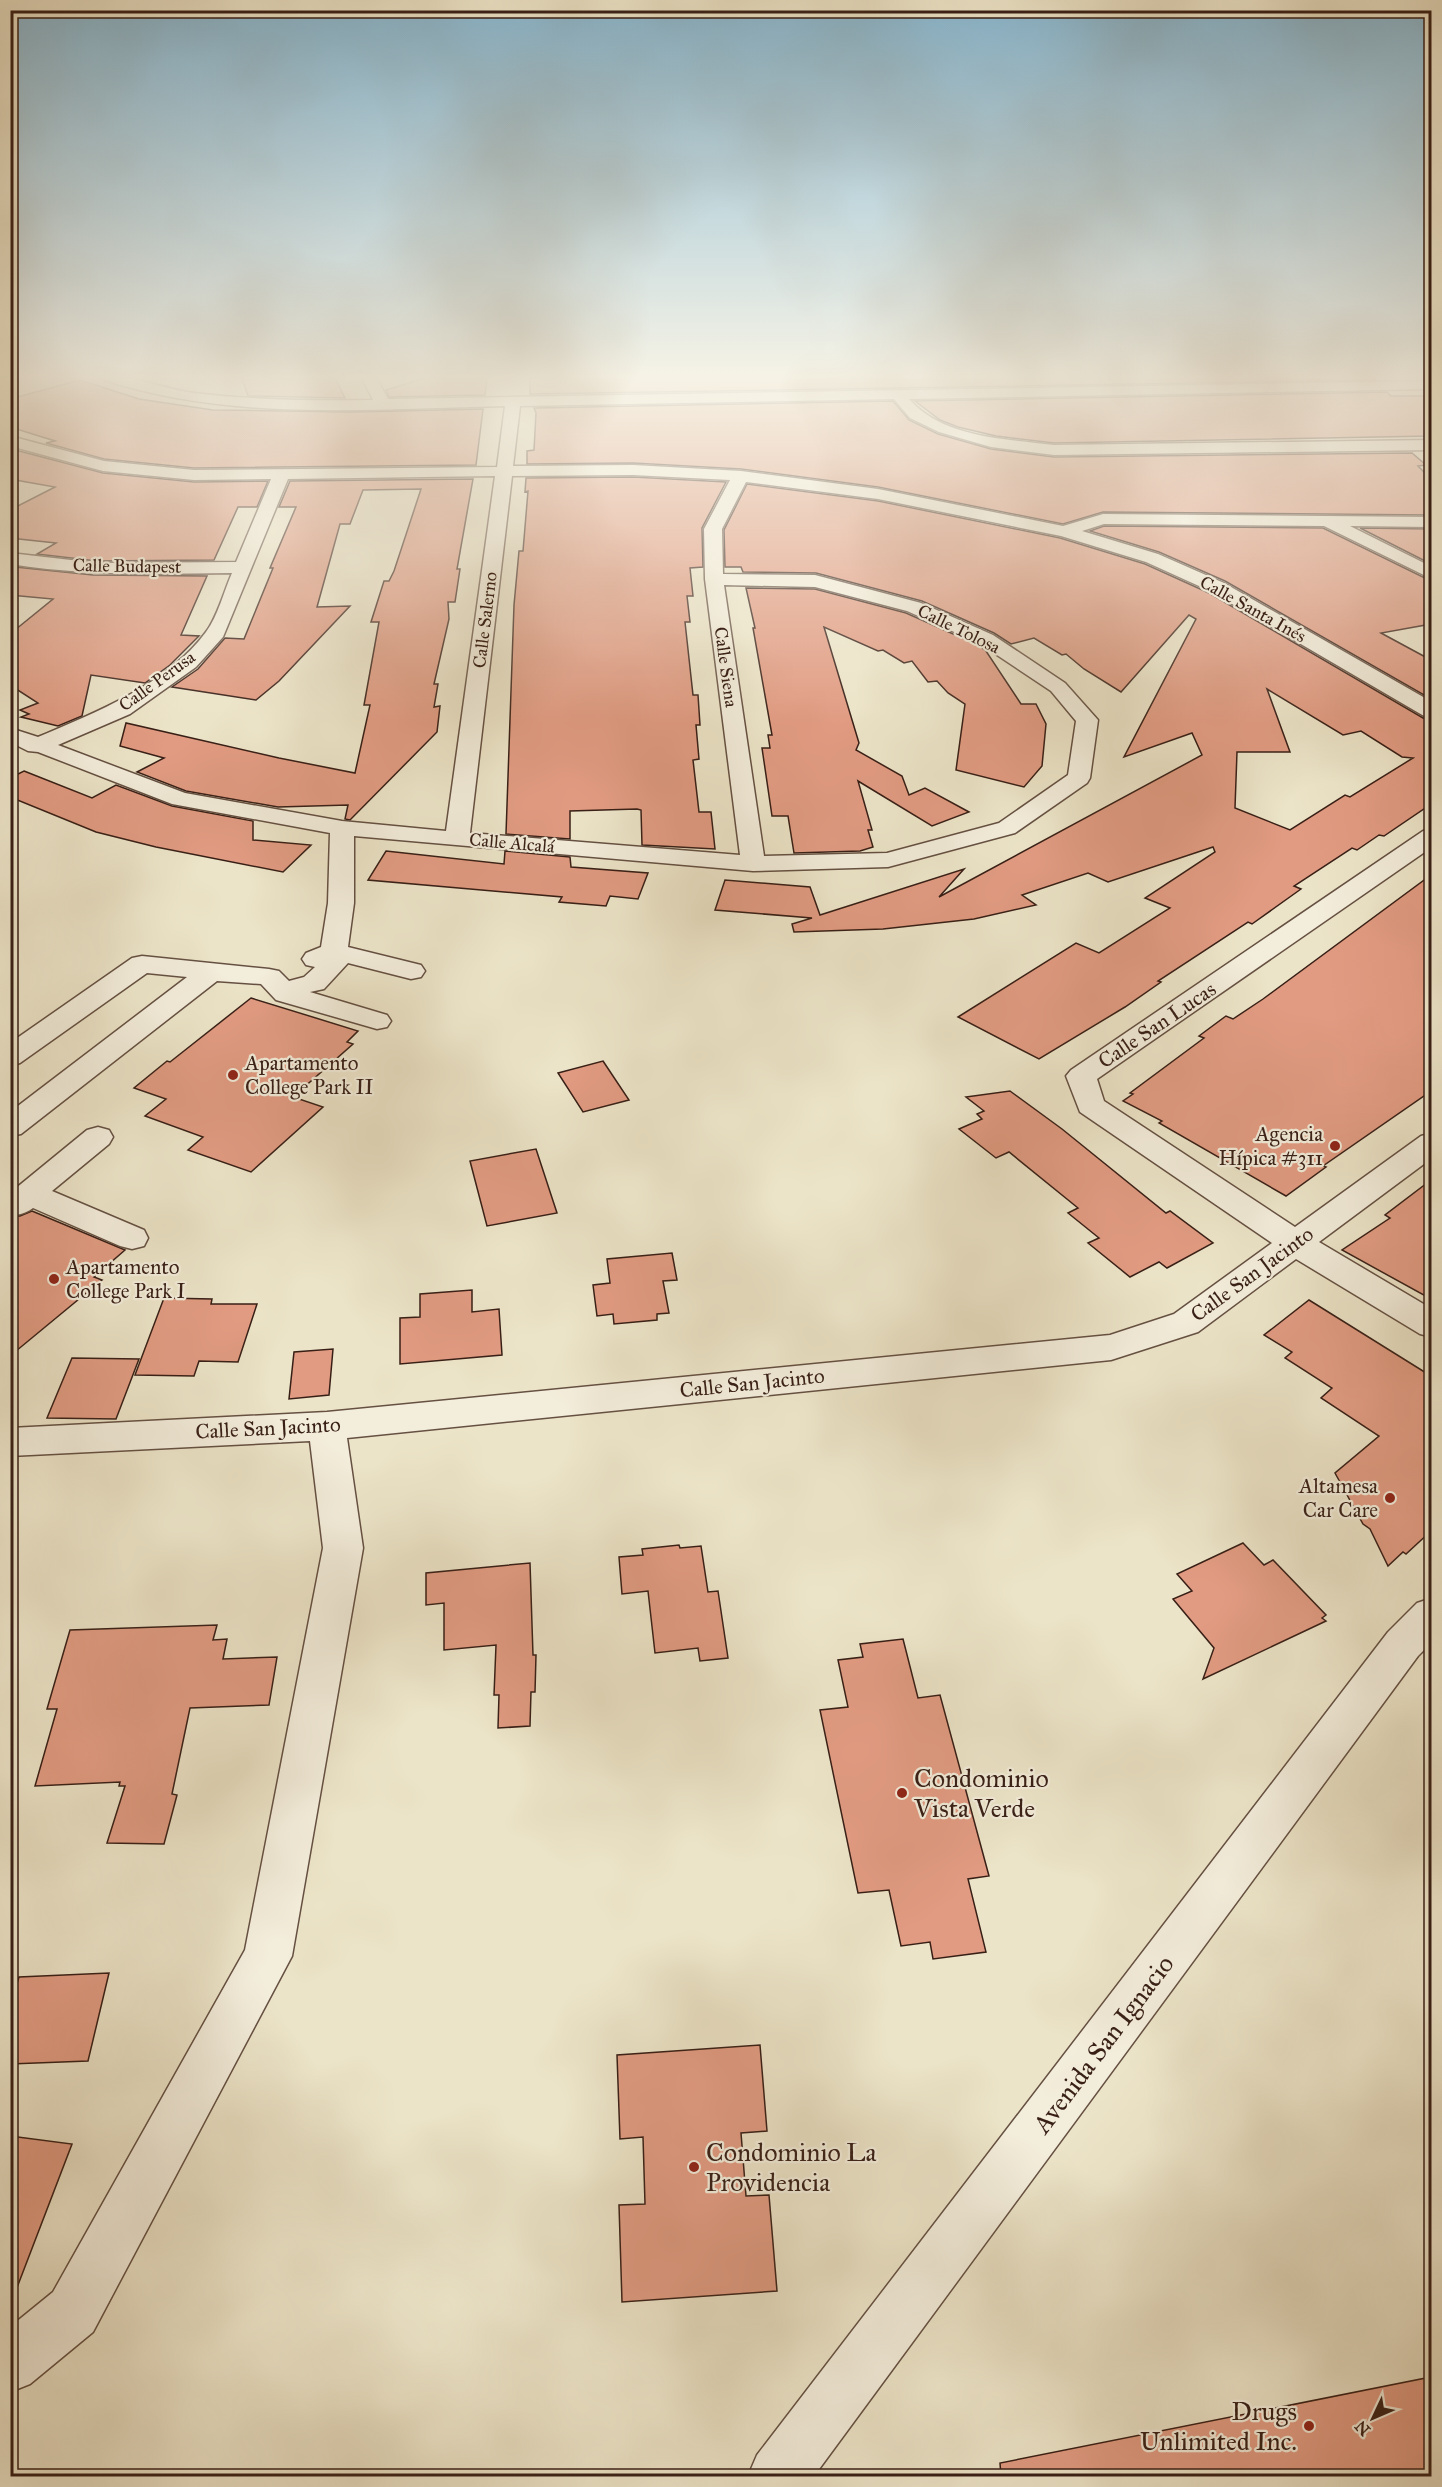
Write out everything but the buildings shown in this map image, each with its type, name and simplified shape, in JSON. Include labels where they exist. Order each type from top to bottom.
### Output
[{"type":"street","name":"Calle Perusa","points":[[36,746],[122,709],[189,663],[216,633],[273,492]]},
{"type":"street","name":"Calle Salerno","points":[[457,839],[501,492]]},
{"type":"street","name":"Calle Siena","points":[[733,492],[713,529],[714,579],[753,864]]},
{"type":"street","name":"Calle Santa Inés","points":[[863,492],[1064,531],[1152,558],[1217,587],[1431,711]]},
{"type":"street","points":[[1064,531],[1103,519],[1431,522]]},
{"type":"street","points":[[1326,521],[1431,574]]},
{"type":"street","name":"Calle Budapest","points":[[10,558],[71,566],[130,569],[243,567]]},
{"type":"street","name":"Calle Tolosa","points":[[714,579],[815,581],[914,607],[986,639],[1058,687],[1087,720],[1079,778],[1019,818]]},
{"type":"street","name":"Calle Alcalá","points":[[10,735],[180,799],[342,828],[753,864],[888,860],[1007,828],[1019,818]]},
{"type":"street","points":[[290,991],[314,982],[335,962],[334,951],[341,903],[342,828]]},
{"type":"street","name":"Calle San Lucas","points":[[1295,1243],[1090,1106],[1082,1077],[1431,836]]},
{"type":"street","points":[[334,951],[411,971]]},
{"type":"street","points":[[10,1057],[142,964],[269,978],[290,991],[377,1021]]},
{"type":"street","points":[[10,1126],[211,972]]},
{"type":"street","points":[[98,1137],[23,1200],[132,1238]]},
{"type":"street","name":"Calle San Jacinto","points":[[10,1442],[327,1426],[1111,1347],[1186,1323],[1431,1143]]},
{"type":"street","points":[[1295,1243],[1431,1325]]},
{"type":"street","points":[[10,2364],[73,2312],[268,1956],[343,1548],[327,1426]]},
{"type":"street","name":"Avenida San Ignacio","points":[[778,2476],[1403,1644],[1431,1615]]},
{"type":"place","name":"Apartamento College Park II","points":[[233,1075]]},
{"type":"place","name":"Agencia Hípica #311","points":[[1335,1146]]},
{"type":"place","name":"Apartamento College Park I","points":[[54,1279]]},
{"type":"place","name":"Altamesa Car Care","points":[[1390,1498]]},
{"type":"place","name":"Condominio Vista Verde","points":[[902,1793]]},
{"type":"place","name":"Condominio La Providencia","points":[[694,2167]]},
{"type":"place","name":"Drugs Unlimited Inc.","points":[[1309,2426]]}]
